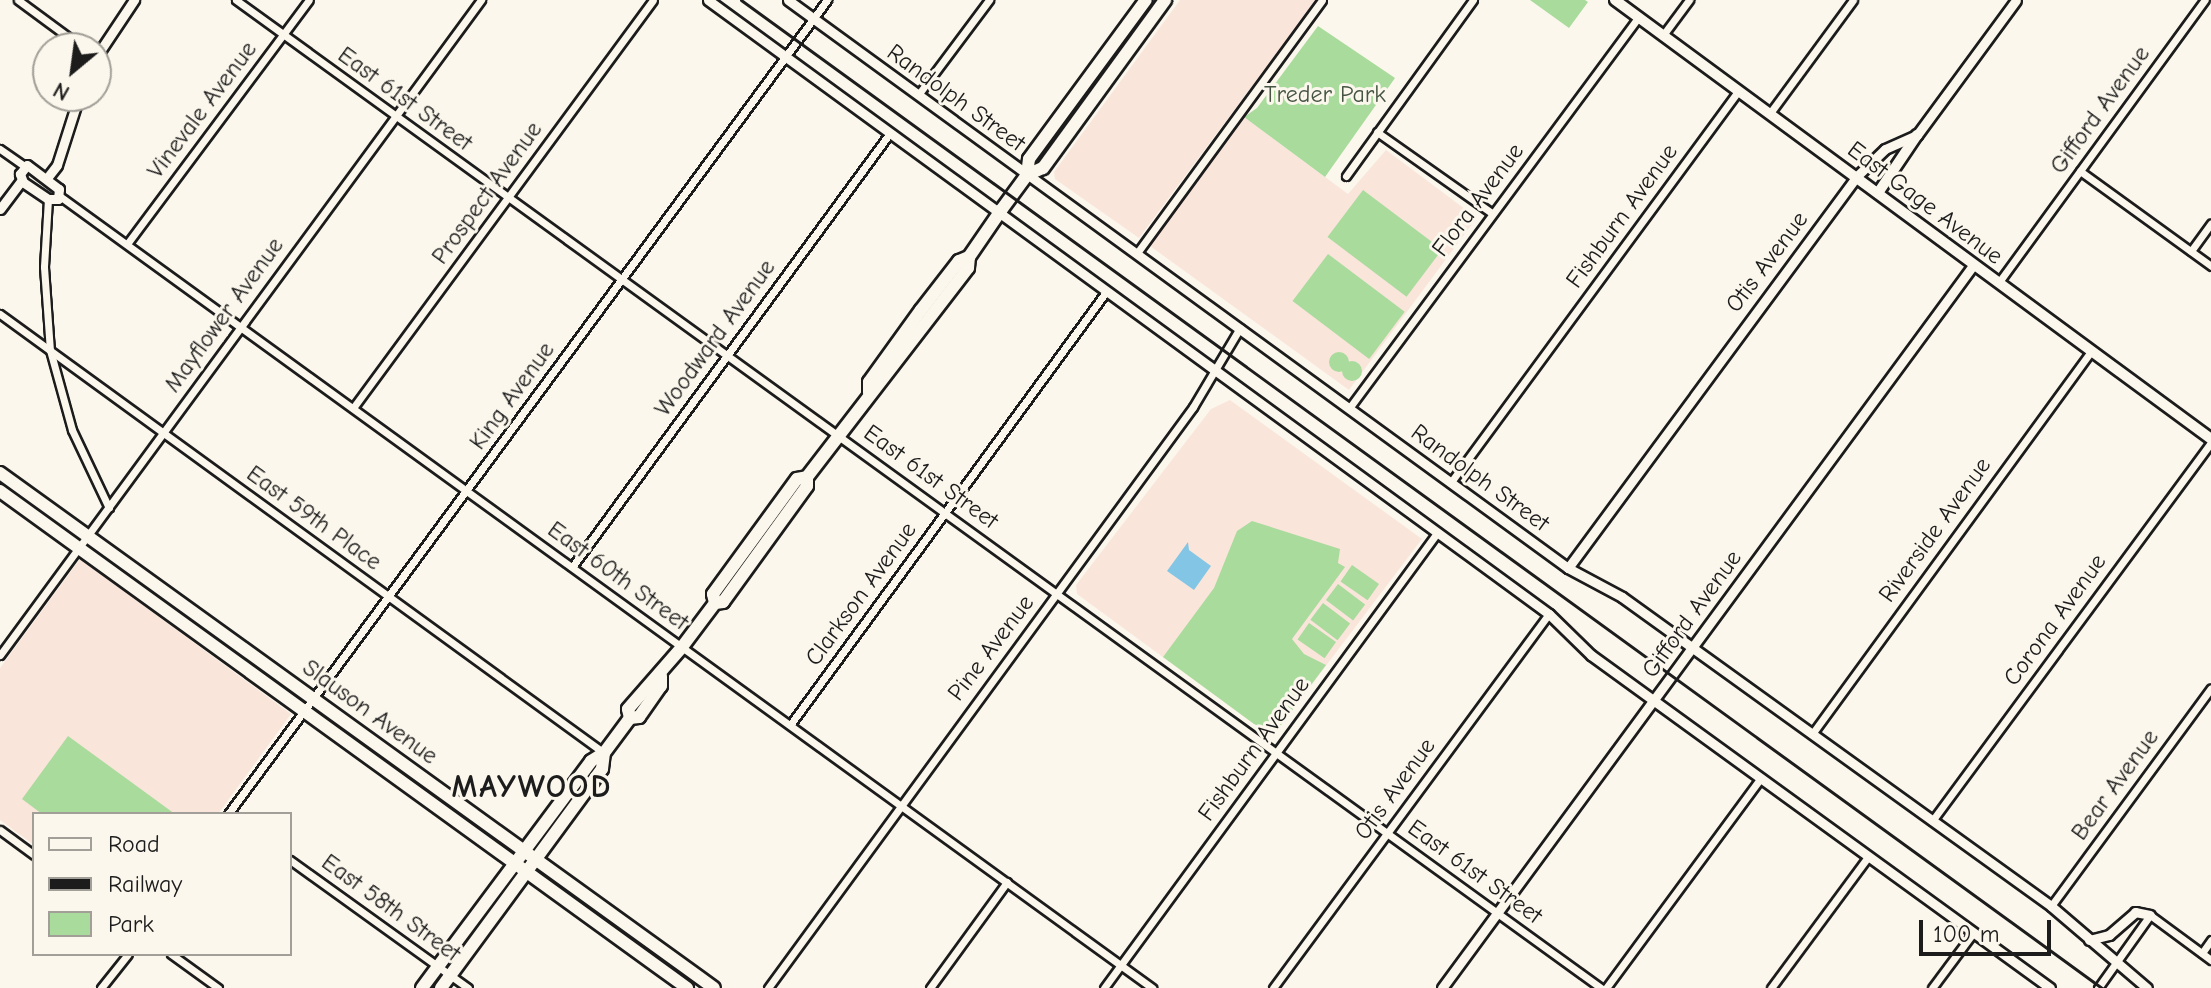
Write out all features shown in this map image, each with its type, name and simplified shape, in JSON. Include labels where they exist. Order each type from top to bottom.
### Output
[{"type":"main road","points":[[422,988],[591,761],[604,753],[630,718],[643,711],[661,686],[661,676],[715,603],[713,594],[797,479],[807,477],[869,393],[869,382],[901,337],[959,261],[969,257],[1027,175],[1029,159],[1146,0]]},
{"type":"main road","points":[[1027,175],[1043,168],[1165,0]]},
{"type":"main road","name":"East Gage Avenue","points":[[1615,0],[2211,441]]},
{"type":"main road","points":[[1878,193],[1917,135]]},
{"type":"main road","name":"Slauson Avenue","points":[[0,473],[714,988]]},
{"type":"main road","name":"Slauson Avenue","points":[[0,491],[687,988]]},
{"type":"main road","points":[[441,988],[602,769],[604,753]]},
{"type":"street","points":[[18,0],[61,32]]},
{"type":"street","points":[[112,33],[134,0]]},
{"type":"street","name":"East 61st Street","points":[[236,0],[1603,988]]},
{"type":"street","name":"Vinevale Avenue","points":[[127,244],[309,0]]},
{"type":"street","name":"Mayflower Avenue","points":[[1,653],[481,0]]},
{"type":"street","name":"Prospect Avenue","points":[[353,408],[653,0]]},
{"type":"street","points":[[708,0],[1549,614],[1591,655],[2050,988]]},
{"type":"street","name":"Randolph Street","points":[[788,0],[1568,568],[1622,597],[2051,906],[2115,964],[2147,988]]},
{"type":"street","name":"King Avenue","points":[[230,812],[827,0]]},
{"type":"street","points":[[918,95],[989,0]]},
{"type":"street","points":[[1137,253],[1322,0]]},
{"type":"street","points":[[1346,176],[1473,0]]},
{"type":"street","points":[[1663,35],[1689,0]]},
{"type":"street","points":[[1770,113],[1853,0]]},
{"type":"street","name":"Otis Avenue","points":[[1568,568],[1856,177],[1885,149],[1917,135],[2016,0]]},
{"type":"street","name":"Gifford Avenue","points":[[1999,282],[2205,0]]},
{"type":"street","name":"Flora Avenue","points":[[1350,407],[1639,17]]},
{"type":"street","name":"Fishburn Avenue","points":[[1451,482],[1739,90]]},
{"type":"street","points":[[47,178],[57,165],[74,112]]},
{"type":"street","points":[[1377,132],[1492,213]]},
{"type":"street","name":"Woodward Avenue","points":[[572,567],[890,133]]},
{"type":"street","name":"East 60th Street","points":[[0,149],[47,178],[61,197],[1152,988]]},
{"type":"street","points":[[0,209],[22,180],[24,166]]},
{"type":"street","points":[[2080,171],[2211,266]]},
{"type":"street","points":[[22,180],[48,199],[61,197]]},
{"type":"street","points":[[48,199],[44,267],[50,350],[72,430],[109,508]]},
{"type":"street","points":[[2191,251],[2211,223]]},
{"type":"street","name":"Gifford Avenue","points":[[1442,988],[1974,264]]},
{"type":"street","name":"Clarkson Avenue","points":[[790,725],[1106,292]]},
{"type":"street","name":"East 59th Place","points":[[0,314],[604,753]]},
{"type":"street","name":"Pine Avenue","points":[[768,988],[1217,370],[1240,328]]},
{"type":"street","name":"Riverside Avenue","points":[[1812,734],[2091,351]]},
{"type":"street","name":"Corona Avenue","points":[[1932,821],[2211,441]]},
{"type":"street","name":"Fishburn Avenue","points":[[1104,988],[1437,533]]},
{"type":"street","name":"Otis Avenue","points":[[1273,988],[1549,614]]},
{"type":"street","name":"Bear Avenue","points":[[2051,906],[2211,688]]},
{"type":"street","points":[[1603,988],[1761,778]]},
{"type":"street","points":[[0,830],[32,854]]},
{"type":"street","points":[[1771,988],[1868,857]]},
{"type":"street","name":"East 58th Street","points":[[292,861],[468,988]]},
{"type":"street","points":[[930,988],[1007,882]]},
{"type":"street","points":[[2089,940],[2109,935],[2135,912],[2150,915],[2211,960]]},
{"type":"street","points":[[2098,988],[2150,915]]},
{"type":"street","points":[[1932,988],[1973,933]]},
{"type":"street","points":[[2202,953],[2211,940]]},
{"type":"street","points":[[101,988],[126,956]]},
{"type":"street","points":[[174,956],[218,988]]},
{"type":"shaded area","points":[[1180,0],[1316,0],[1139,238],[1055,179],[1054,172]]},
{"type":"shaded area","points":[[1244,117],[1348,194],[1386,150],[1473,215],[1475,220],[1349,390],[1150,246]]},
{"type":"shaded area","points":[[1230,400],[1422,539],[1275,733],[1269,735],[1077,594],[1076,585],[1211,409]]},
{"type":"shaded area","points":[[80,559],[291,714],[219,812],[32,812],[32,844],[0,820],[0,668]]},
{"type":"green space","points":[[1530,0],[1585,0],[1588,2],[1569,28]]},
{"type":"green space","name":"Treder Park","points":[[1318,26],[1395,78],[1325,177],[1244,117],[1257,108]]},
{"type":"green space","points":[[1363,190],[1442,250],[1407,297],[1327,237]]},
{"type":"green space","points":[[1328,254],[1405,312],[1369,359],[1292,301]]},
{"type":"green space","points":[[1339,352],[1346,355],[1349,362],[1346,369],[1339,372],[1332,369],[1329,362],[1332,355]]},
{"type":"green space","points":[[1352,361],[1359,364],[1362,371],[1359,378],[1352,381],[1345,378],[1342,371],[1345,364]]},
{"type":"green space","points":[[1252,521],[1340,549],[1338,563],[1345,567],[1292,639],[1304,654],[1326,665],[1275,733],[1269,735],[1163,657],[1214,588],[1237,531]]},
{"type":"green space","points":[[1352,565],[1379,584],[1368,600],[1341,581]]},
{"type":"green space","points":[[1338,584],[1365,604],[1353,620],[1326,600]]},
{"type":"green space","points":[[1323,603],[1350,623],[1338,640],[1310,620]]},
{"type":"green space","points":[[1309,623],[1336,642],[1325,658],[1298,639]]},
{"type":"green space","points":[[68,736],[172,812],[39,812],[22,799]]},
{"type":"water","points":[[1188,542],[1189,550],[1211,566],[1194,590],[1167,571]]},
{"type":"railway","points":[[741,0],[2102,988]]},
{"type":"district","name":"MAYWOOD","points":[[532,787]]}]
